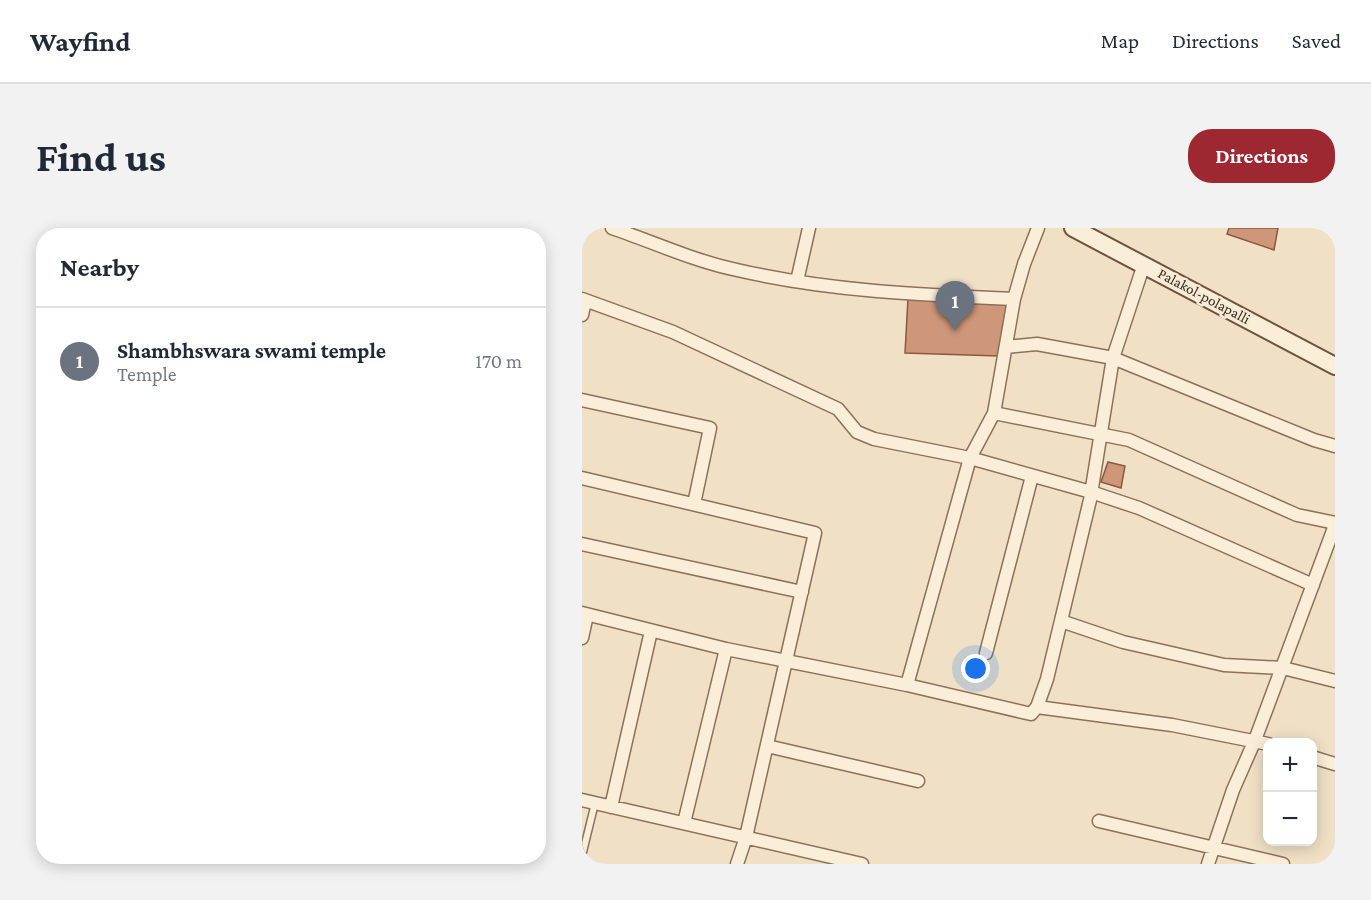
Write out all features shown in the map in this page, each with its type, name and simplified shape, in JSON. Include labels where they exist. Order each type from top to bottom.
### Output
[{"type":"street","points":[[612,228],[726,267],[798,281],[888,294],[1014,299]]},
{"type":"street","points":[[798,281],[809,228]]},
{"type":"street","points":[[907,685],[970,458],[994,413],[1014,299],[1038,228]]},
{"type":"street","name":"Palakol-polapalli","points":[[1073,228],[1335,366]]},
{"type":"street","points":[[582,638],[585,614],[726,649],[907,685],[1031,714],[1037,707],[1061,621],[1091,492],[1113,358],[1144,264]]},
{"type":"street","points":[[582,315],[584,300],[673,332],[838,409],[857,432],[874,439],[970,458],[1091,492],[1139,508],[1313,585]]},
{"type":"street","points":[[1006,347],[1037,344],[1113,358],[1314,440],[1335,446]]},
{"type":"street","points":[[582,400],[710,428],[694,504]]},
{"type":"street","points":[[994,413],[1129,440],[1297,515],[1335,524],[1330,555],[1313,585],[1208,864]]},
{"type":"street","points":[[986,652],[1032,476]]},
{"type":"street","points":[[582,478],[815,533],[746,837],[737,864]]},
{"type":"street","points":[[582,544],[802,592]]},
{"type":"street","points":[[1061,621],[1123,642],[1224,665],[1283,668],[1335,681]]},
{"type":"street","points":[[611,807],[651,631]]},
{"type":"street","points":[[684,823],[726,649]]},
{"type":"street","points":[[1037,707],[1160,724],[1263,743]]},
{"type":"street","points":[[767,746],[918,782]]},
{"type":"street","points":[[1317,759],[1335,764]]},
{"type":"street","points":[[588,801],[862,864]]},
{"type":"street","points":[[1099,821],[1214,846],[1282,864]]},
{"type":"lane","points":[[582,856],[588,801]]},
{"type":"building","points":[[1229,228],[1278,228],[1274,250],[1227,234]]},
{"type":"building","points":[[908,298],[1008,305],[999,356],[905,353]]},
{"type":"building","points":[[1108,462],[1125,466],[1121,488],[1101,482]]},
{"type":"place","name":"Shambhswara swami temple","points":[[955,331]]}]
